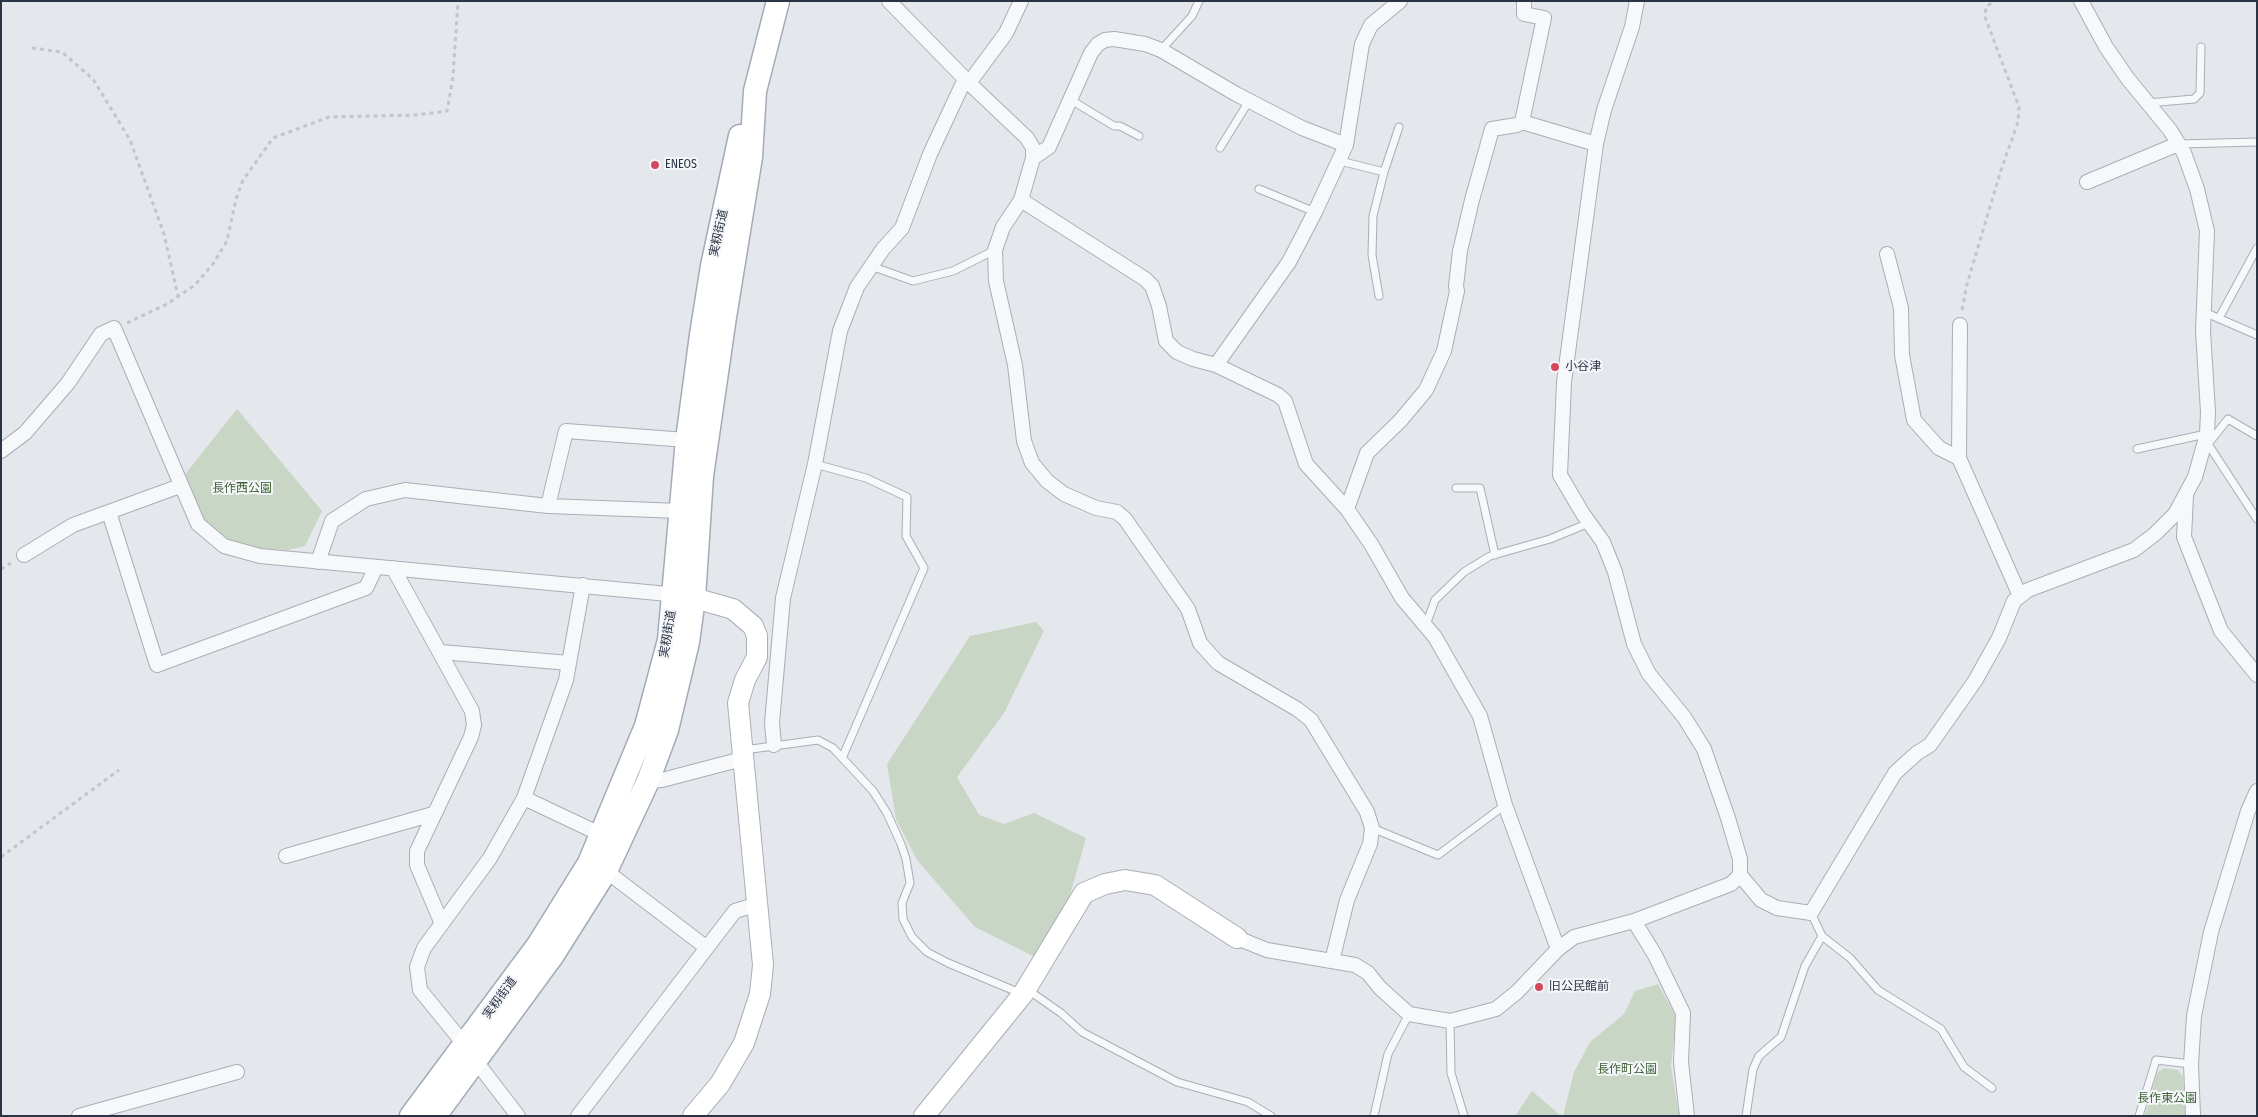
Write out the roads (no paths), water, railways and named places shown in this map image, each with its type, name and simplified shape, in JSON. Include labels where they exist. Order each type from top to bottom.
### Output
[{"type":"main road","name":"実籾街道","points":[[435,1116],[470,1052],[589,863],[650,716],[669,640],[684,596],[751,157],[756,91],[778,1]]},
{"type":"main road","name":"実籾街道","points":[[411,1116],[470,1052],[553,955],[606,871],[648,781],[667,730],[688,642],[684,596],[681,511],[687,440],[712,266],[744,117],[756,91]]},
{"type":"street","points":[[774,745],[772,723],[784,598],[815,464],[840,331],[853,294],[871,266],[902,228],[930,154],[967,81],[1006,33],[1021,1]]},
{"type":"street","points":[[1216,365],[1289,262],[1315,212],[1346,145],[1362,44],[1371,25],[1400,1]]},
{"type":"street","points":[[1522,122],[1544,18],[1524,14],[1524,1]]},
{"type":"street","points":[[1637,1],[1632,27],[1604,110],[1596,144],[1564,382],[1560,475],[1603,542],[1614,572],[1634,644],[1645,666],[1684,717],[1704,749],[1733,834],[1740,859],[1740,875],[1762,900],[1777,908],[1811,913],[1895,773],[1917,753],[1930,745],[1947,724],[1975,681],[1999,638],[2014,601],[2028,590],[2134,550],[2175,514],[2186,496],[2201,460],[2207,439],[2204,312],[2207,231],[2197,189],[2178,144],[2106,47],[2081,1]]},
{"type":"street","points":[[891,2],[967,81],[1027,138],[1033,148],[1033,158],[1021,200],[1003,227],[995,250],[996,281],[1015,365],[1024,441],[1032,463],[1047,481],[1064,494],[1096,508],[1117,512],[1125,520],[1188,609],[1200,643],[1218,662],[1297,709],[1311,720],[1367,812],[1372,828],[1370,844],[1347,900],[1332,961]]},
{"type":"street","points":[[1033,158],[1049,147],[1090,53],[1098,44],[1105,40],[1123,40],[1145,44],[1161,50],[1302,128],[1346,145]]},
{"type":"street","points":[[1347,509],[1367,453],[1400,421],[1426,390],[1444,351],[1457,291],[1460,251],[1492,129],[1517,125],[1522,122],[1596,144]]},
{"type":"street","points":[[2087,182],[2178,144]]},
{"type":"street","points":[[1021,200],[1152,286],[1159,306],[1166,341],[1177,352],[1193,359],[1216,365],[1285,400],[1306,464],[1347,509],[1371,544],[1402,598],[1426,625],[1480,716],[1505,805],[1558,949]]},
{"type":"street","points":[[1887,254],[1901,308],[1902,355],[1914,420],[1940,448],[1959,458]]},
{"type":"street","points":[[1960,326],[1959,458],[2020,596]]},
{"type":"street","points":[[1,451],[24,433],[68,383],[101,334],[114,328],[180,486],[198,524],[224,546],[260,556],[684,596],[732,610],[747,620],[755,631],[758,653],[738,703],[763,965],[760,994],[738,1056],[720,1084],[693,1116]]},
{"type":"street","points":[[548,506],[566,431],[687,440]]},
{"type":"street","points":[[24,554],[73,526],[180,486]]},
{"type":"street","points":[[318,562],[332,521],[366,499],[406,490],[548,506],[681,511]]},
{"type":"street","points":[[2186,496],[2184,537],[2221,631],[2257,675]]},
{"type":"street","points":[[108,512],[157,665],[366,588],[376,567]]},
{"type":"street","points":[[393,568],[466,695],[472,711],[474,724],[471,737],[417,851],[417,865],[442,924]]},
{"type":"street","points":[[518,1116],[420,990],[417,967],[424,948],[490,858],[524,798],[569,663],[583,585]]},
{"type":"street","points":[[441,652],[569,663]]},
{"type":"street","points":[[648,781],[662,780],[742,755]]},
{"type":"street","points":[[2193,1116],[2191,1064],[2194,1016],[2211,932],[2248,811],[2257,791]]},
{"type":"street","points":[[524,798],[600,834]]},
{"type":"street","points":[[286,856],[433,814]]},
{"type":"street","points":[[606,871],[707,948]]},
{"type":"street","points":[[924,1116],[1024,991],[1084,893],[1105,884],[1124,880],[1155,885],[1237,938],[1267,950],[1356,965],[1368,973],[1380,988],[1409,1014],[1450,1021],[1496,1009],[1517,992],[1558,949],[1574,937],[1634,921],[1732,884],[1740,875]]},
{"type":"street","points":[[578,1116],[735,912],[758,904]]},
{"type":"street","points":[[1634,921],[1654,955],[1683,1013],[1681,1062],[1687,1116]]},
{"type":"street","points":[[79,1116],[237,1072]]},
{"type":"lane","points":[[1161,50],[1192,16],[1199,1]]},
{"type":"lane","points":[[2147,103],[2194,99],[2200,93],[2201,46]]},
{"type":"lane","points":[[1071,100],[1114,126],[1120,126],[1139,136]]},
{"type":"lane","points":[[1220,148],[1249,100]]},
{"type":"lane","points":[[1379,296],[1372,255],[1373,226],[1384,172],[1399,127]]},
{"type":"lane","points":[[2178,144],[2257,142]]},
{"type":"lane","points":[[1340,161],[1384,172]]},
{"type":"lane","points":[[1259,189],[1315,212]]},
{"type":"lane","points":[[2219,318],[2257,248]]},
{"type":"lane","points":[[871,266],[913,281],[953,272],[995,250]]},
{"type":"lane","points":[[2204,312],[2257,335]]},
{"type":"lane","points":[[2137,449],[2207,439],[2228,418],[2257,436]]},
{"type":"lane","points":[[2207,439],[2257,519]]},
{"type":"lane","points":[[815,464],[866,478],[907,497],[906,536],[924,568],[843,756]]},
{"type":"lane","points":[[1456,488],[1480,488],[1495,555]]},
{"type":"lane","points":[[1426,625],[1435,600],[1464,572],[1495,555],[1550,539],[1589,522]]},
{"type":"lane","points":[[742,755],[774,745],[818,740],[843,756],[873,791],[887,813],[901,844],[910,883],[902,903],[903,919],[912,937],[927,952],[948,964],[1024,991],[1061,1013],[1082,1032],[1177,1082],[1248,1102],[1271,1116]]},
{"type":"lane","points":[[1372,828],[1438,854],[1505,805]]},
{"type":"lane","points":[[1811,913],[1822,936],[1850,958],[1878,990],[1941,1029],[1964,1067],[1992,1088]]},
{"type":"lane","points":[[1746,1116],[1753,1070],[1759,1056],[1781,1037],[1805,966],[1822,936]]},
{"type":"lane","points":[[1374,1116],[1388,1054],[1409,1014]]},
{"type":"lane","points":[[1450,1021],[1451,1072],[1464,1116]]},
{"type":"lane","points":[[2140,1116],[2156,1060],[2191,1064]]},
{"type":"place","name":"ENEOS","points":[[655,165]]},
{"type":"place","name":"小谷津","points":[[1555,367]]},
{"type":"place","name":"旧公民館前","points":[[1539,987]]},
{"type":"park label","name":"長作西公園","points":[[242,489]]},
{"type":"park label","name":"長作町公園","points":[[1627,1070]]},
{"type":"park label","name":"長作東公園","points":[[2167,1099]]}]
